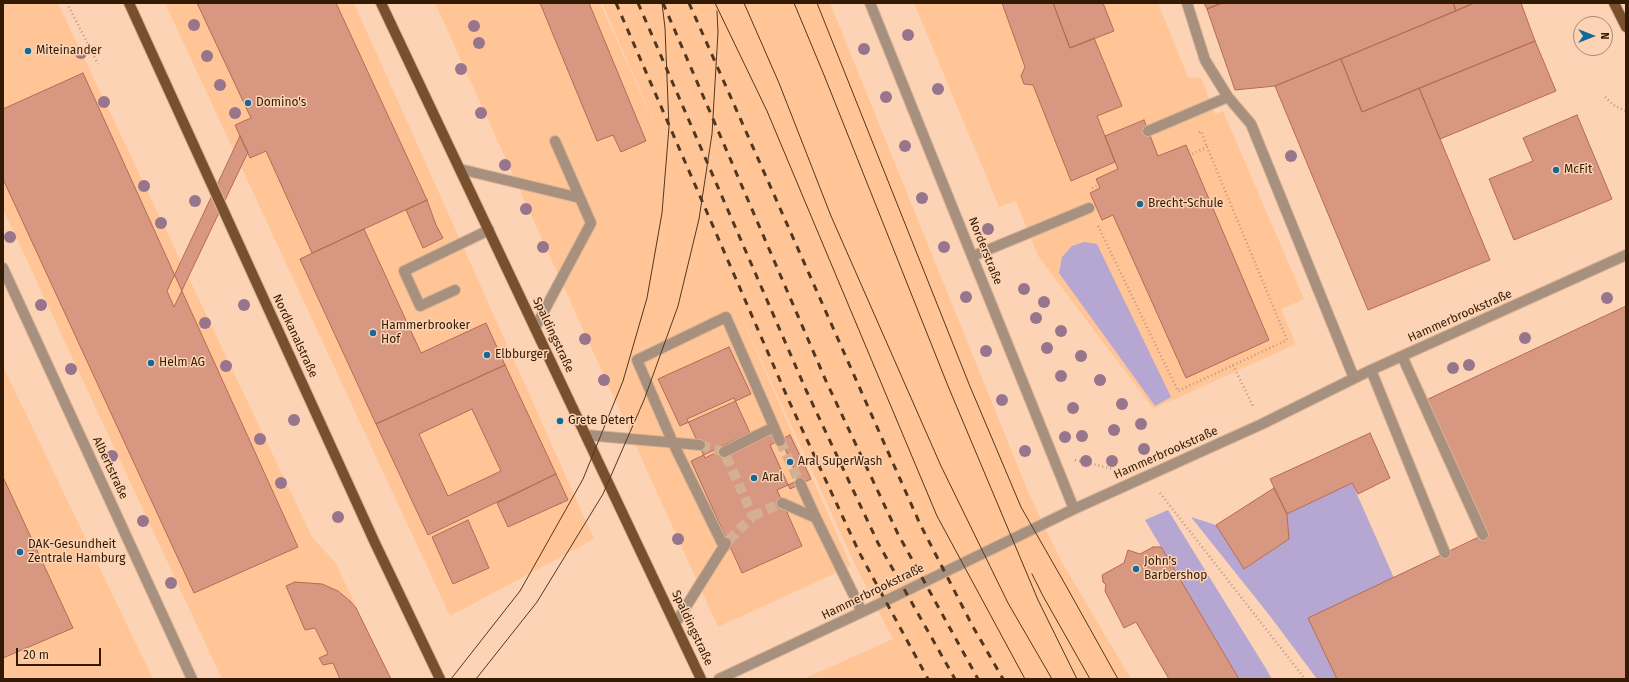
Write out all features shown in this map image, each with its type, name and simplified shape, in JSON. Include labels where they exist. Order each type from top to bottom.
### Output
[{"type":"main road","name":"Nordkanalstraße","points":[[129,3],[375,543],[440,679]]},
{"type":"main road","name":"Spaldingstraße","points":[[381,3],[701,679]]},
{"type":"main road","points":[[1614,3],[1626,27]]},
{"type":"street","name":"Norderstraße","points":[[870,3],[1074,509]]},
{"type":"street","points":[[1187,3],[1205,60],[1228,97],[1251,124],[1354,378]]},
{"type":"street","points":[[1148,130],[1228,97]]},
{"type":"street","points":[[535,328],[591,223],[555,141]]},
{"type":"street","points":[[460,169],[580,198]]},
{"type":"street","points":[[973,256],[1089,208]]},
{"type":"street","points":[[455,290],[420,306],[404,271],[488,230]]},
{"type":"street","name":"Hammerbrookstraße","points":[[719,679],[862,612],[1074,509],[1262,424],[1371,370],[1626,255]]},
{"type":"street","name":"Albertstraße","points":[[3,268],[192,679]]},
{"type":"street","points":[[675,624],[726,544],[673,443],[636,360],[726,317],[780,441]]},
{"type":"street","points":[[1402,356],[1483,535]]},
{"type":"street","points":[[1371,370],[1445,553]]},
{"type":"street","points":[[724,452],[774,427]]},
{"type":"street","points":[[586,435],[700,445]]},
{"type":"street","points":[[800,483],[862,612]]},
{"type":"street","points":[[782,503],[816,518]]},
{"type":"path","points":[[67,3],[98,64]]},
{"type":"path","points":[[1605,97],[1615,106],[1626,111]]},
{"type":"path","points":[[1089,208],[1178,391],[1287,340],[1201,131],[1193,134]]},
{"type":"path","points":[[1192,154],[1207,147]]},
{"type":"path","points":[[1233,365],[1262,424]]},
{"type":"path","points":[[1053,456],[1145,476],[1171,505],[1304,679]]},
{"type":"shaded area","name":"Helm AG","points":[[3,3],[58,3],[312,537],[335,562],[391,679],[222,679],[3,209]]},
{"type":"shaded area","points":[[165,3],[354,3],[594,539],[450,616]]},
{"type":"shaded area","points":[[435,3],[600,3],[669,156],[602,3],[830,3],[1029,494],[1059,557],[1131,679],[803,679],[893,639],[858,571],[730,292],[851,566],[718,627]]},
{"type":"shaded area","name":"Brecht-Schule","points":[[914,3],[1158,3],[1188,77],[1201,78],[1215,114],[1223,111],[1304,299],[1281,309],[1296,344],[1155,408],[1152,407],[1038,256],[1016,201],[999,207]]},
{"type":"shaded area","points":[[1084,242],[1097,244],[1171,397],[1155,406],[1059,273],[1062,257],[1072,246]]},
{"type":"shaded area","points":[[3,366],[153,679],[3,679]]},
{"type":"shaded area","points":[[1352,483],[1394,578],[1308,618],[1337,679],[1317,679],[1270,616],[1191,517],[1216,525],[1244,569],[1289,539],[1287,514]]},
{"type":"shaded area","points":[[1168,510],[1272,679],[1239,679],[1145,520]]},
{"type":"building","points":[[197,3],[336,3],[427,200],[312,253],[266,151],[250,158],[235,125],[251,118]]},
{"type":"building","points":[[540,3],[589,3],[646,141],[621,152],[613,135],[597,141]]},
{"type":"building","points":[[1002,3],[1053,3],[1070,48],[1094,38],[1122,106],[1097,116],[1115,162],[1071,181],[1033,85],[1024,84],[1021,76],[1025,67]]},
{"type":"building","points":[[1053,3],[1103,3],[1114,31],[1070,48]]},
{"type":"building","points":[[1204,3],[1222,3],[1207,9]]},
{"type":"building","points":[[1222,3],[1453,3],[1456,11],[1275,86],[1235,90],[1207,9]]},
{"type":"building","points":[[1453,3],[1474,3],[1456,11]]},
{"type":"building","points":[[1474,3],[1521,3],[1535,41],[1362,112],[1341,59]]},
{"type":"building","points":[[1535,41],[1556,91],[1440,139],[1419,88]]},
{"type":"building","points":[[1341,59],[1362,112],[1419,88],[1490,260],[1368,310],[1275,86]]},
{"type":"building","name":"Helm AG","points":[[83,73],[298,547],[194,593],[3,179],[3,109]]},
{"type":"building","name":"McFit","points":[[1577,115],[1612,199],[1514,240],[1489,179],[1533,161],[1523,138]]},
{"type":"building","points":[[1144,120],[1158,156],[1186,145],[1269,340],[1186,378],[1113,215],[1102,220],[1090,193],[1100,188],[1096,179],[1118,169],[1105,136]]},
{"type":"building","points":[[240,136],[248,152],[174,307],[167,291]]},
{"type":"building","points":[[427,200],[436,225],[443,238],[423,248],[406,210]]},
{"type":"building","name":"Hammerbrooker Hof","points":[[364,229],[421,353],[486,323],[505,365],[376,424],[300,259]]},
{"type":"building","points":[[1626,306],[1626,679],[1337,679],[1308,618],[1483,535],[1424,401]]},
{"type":"building","points":[[729,347],[751,394],[680,426],[658,379]]},
{"type":"building","points":[[505,365],[556,474],[428,535],[376,424]],"holes":[[[472,409],[501,471],[448,496],[419,434]]]},
{"type":"building","points":[[734,398],[751,435],[705,458],[687,419]]},
{"type":"building","points":[[773,422],[799,480],[777,490],[802,546],[742,573],[691,461]]},
{"type":"building","points":[[1370,433],[1390,478],[1358,494],[1352,483],[1287,514],[1270,479]]},
{"type":"building","name":"Aral SuperWash","points":[[790,435],[811,479],[790,489],[770,445]]},
{"type":"building","points":[[556,474],[568,500],[508,527],[497,503]]},
{"type":"building","name":"DAK-Gesundheit Zentrale Hamburg","points":[[3,477],[73,628],[3,658]]},
{"type":"building","points":[[1274,488],[1287,514],[1289,539],[1244,569],[1216,525]]},
{"type":"building","points":[[468,520],[489,568],[453,584],[432,537]]},
{"type":"building","points":[[1153,547],[1161,547],[1239,679],[1169,679],[1136,622],[1124,628],[1105,591],[1106,585],[1103,582],[1102,575],[1124,563],[1128,550],[1140,554]]},
{"type":"building","points":[[295,582],[322,584],[338,591],[350,601],[356,608],[391,679],[340,679],[333,663],[323,665],[319,658],[328,654],[315,628],[305,630],[286,586]]},
{"type":"tunnel","points":[[780,441],[800,483]]},
{"type":"tunnel","points":[[700,445],[724,452],[753,516],[728,541]]},
{"type":"tunnel","points":[[753,516],[782,503]]},
{"type":"tram line","points":[[451,679],[520,591],[583,479],[623,381],[647,298],[662,213],[669,127],[665,28],[662,3]]},
{"type":"tram line","points":[[715,3],[767,111],[937,516],[1025,679]]},
{"type":"tram line","points":[[744,3],[779,83],[831,216],[941,466],[1008,603],[1052,679]]},
{"type":"tram line","points":[[794,3],[948,386],[1038,600],[1077,679]]},
{"type":"tram line","points":[[817,3],[969,384],[1021,507],[1118,679]]},
{"type":"tram line","points":[[476,679],[537,602],[603,494],[644,400],[678,306],[699,219],[712,134],[718,32],[717,11]]},
{"type":"tram line","points":[[1032,574],[1090,679]]},
{"type":"railway","points":[[616,3],[789,401],[859,552],[928,679]]},
{"type":"railway","points":[[638,3],[806,390],[878,543],[955,679]]},
{"type":"railway","points":[[663,3],[826,381],[898,534],[978,679]]},
{"type":"railway","points":[[689,3],[920,524],[972,625],[1003,679]]},
{"type":"place","name":"Miteinander","points":[[28,51]]},
{"type":"place","name":"Domino's","points":[[248,103]]},
{"type":"place","name":"McFit","points":[[1556,170]]},
{"type":"place","name":"Brecht-Schule","points":[[1140,204]]},
{"type":"place","name":"Hammerbrooker Hof","points":[[373,333]]},
{"type":"place","name":"Elbburger","points":[[487,355]]},
{"type":"place","name":"Helm AG","points":[[151,363]]},
{"type":"place","name":"Grete Detert","points":[[560,421]]},
{"type":"place","name":"Aral SuperWash","points":[[790,462]]},
{"type":"place","name":"Aral","points":[[754,478]]},
{"type":"place","name":"DAK-Gesundheit Zentrale Hamburg","points":[[20,552]]},
{"type":"place","name":"John's Barbershop","points":[[1136,569]]}]
